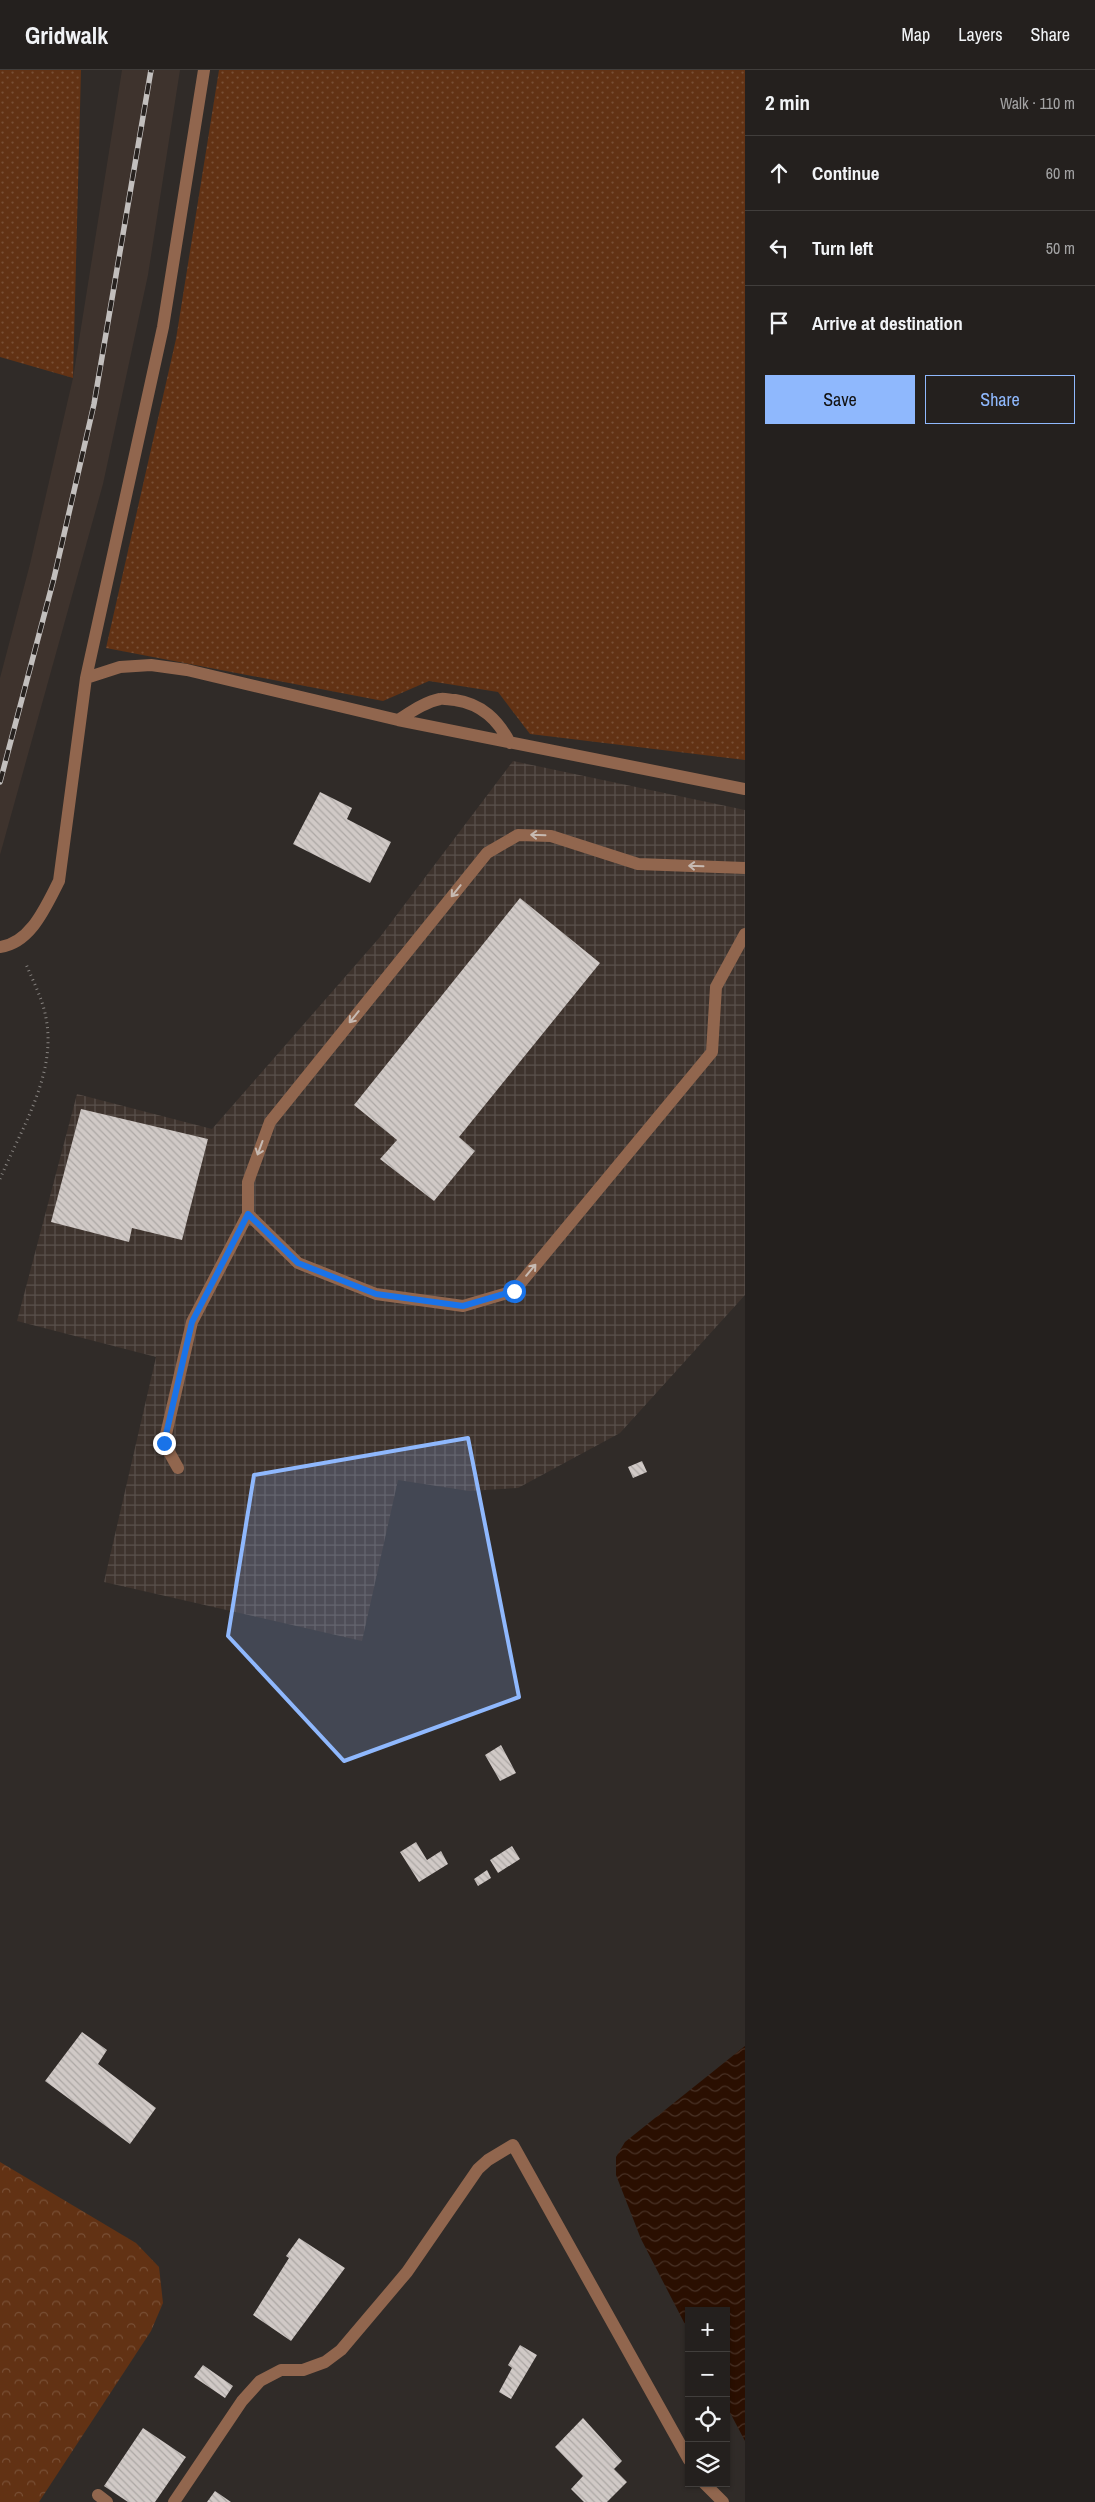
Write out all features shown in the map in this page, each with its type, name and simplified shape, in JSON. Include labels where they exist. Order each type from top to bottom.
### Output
[{"type":"street","points":[[0,947],[17,942],[29,931],[44,910],[58,881],[86,678],[163,328],[204,70]]},
{"type":"street","points":[[86,678],[120,667],[151,664],[187,670],[398,720],[745,789]]},
{"type":"street","points":[[398,720],[416,709],[441,699],[463,701],[484,710],[501,725],[510,743]]},
{"type":"street","points":[[178,1468],[164,1443],[192,1322],[248,1214],[248,1182],[270,1122],[487,853],[518,834],[551,836],[638,864],[745,868]]},
{"type":"street","points":[[248,1214],[298,1263],[376,1294],[463,1306],[514,1291],[712,1052],[716,987],[745,934]]},
{"type":"street","points":[[174,2502],[242,2401],[260,2381],[281,2370],[303,2370],[324,2362],[342,2350],[407,2272],[478,2169],[488,2160],[513,2145],[685,2453]]},
{"type":"street","points":[[708,2487],[723,2502]]},
{"type":"path","points":[[0,1179],[43,1078],[49,1042],[46,1017],[17,942]]},
{"type":"highlighted area","points":[[468,1438],[519,1697],[344,1761],[228,1636],[254,1475]]},
{"type":"shaded area","points":[[122,70],[180,70],[148,275],[103,484],[0,855],[0,678],[30,564],[73,378]]},
{"type":"shaded area","points":[[513,761],[745,810],[745,1295],[620,1433],[518,1488],[469,1491],[398,1480],[362,1641],[104,1582],[156,1357],[17,1321],[77,1094],[212,1129],[380,937]]},
{"type":"green space","points":[[0,70],[81,70],[73,378],[0,357]]},
{"type":"green space","points":[[219,70],[745,70],[745,760],[530,734],[498,692],[429,681],[383,701],[106,648],[176,339]]},
{"type":"green space","points":[[0,2162],[136,2243],[159,2267],[163,2303],[151,2331],[39,2502],[0,2502]]},
{"type":"water","points":[[745,2046],[745,2441],[730,2413],[730,2307],[685,2307],[685,2324],[641,2239],[616,2175],[616,2157],[625,2142]]},
{"type":"building","points":[[320,792],[352,808],[347,819],[391,842],[370,883],[293,844]]},
{"type":"building","points":[[520,898],[600,963],[459,1137],[475,1151],[434,1201],[380,1159],[397,1140],[354,1105]]},
{"type":"building","points":[[81,1109],[208,1139],[182,1240],[132,1228],[129,1242],[51,1222]]},
{"type":"building","points":[[642,1461],[647,1472],[633,1478],[628,1467]]},
{"type":"building","points":[[501,1745],[516,1773],[500,1781],[485,1755]]},
{"type":"building","points":[[416,1842],[427,1860],[441,1851],[448,1864],[419,1882],[400,1852]]},
{"type":"building","points":[[512,1846],[520,1859],[498,1873],[490,1860]]},
{"type":"building","points":[[487,1870],[491,1878],[478,1886],[474,1879]]},
{"type":"building","points":[[82,2032],[107,2050],[98,2064],[156,2108],[130,2144],[45,2081]]},
{"type":"building","points":[[299,2238],[345,2268],[291,2341],[253,2315],[289,2258],[286,2256]]},
{"type":"building","points":[[520,2345],[537,2355],[511,2399],[499,2392],[512,2368],[508,2365]]},
{"type":"building","points":[[203,2365],[233,2386],[225,2398],[194,2377]]},
{"type":"building","points":[[583,2418],[622,2461],[614,2469],[627,2482],[607,2502],[584,2502],[571,2489],[583,2476],[555,2447]]},
{"type":"building","points":[[143,2428],[186,2457],[155,2502],[128,2502],[104,2486]]},
{"type":"building","points":[[215,2491],[231,2502],[207,2502]]},
{"type":"railway","points":[[0,782],[54,578],[94,404],[151,70]]},
{"type":"route","points":[[164,1443],[192,1322],[248,1214],[298,1263],[376,1294],[463,1306],[514,1291]]}]
